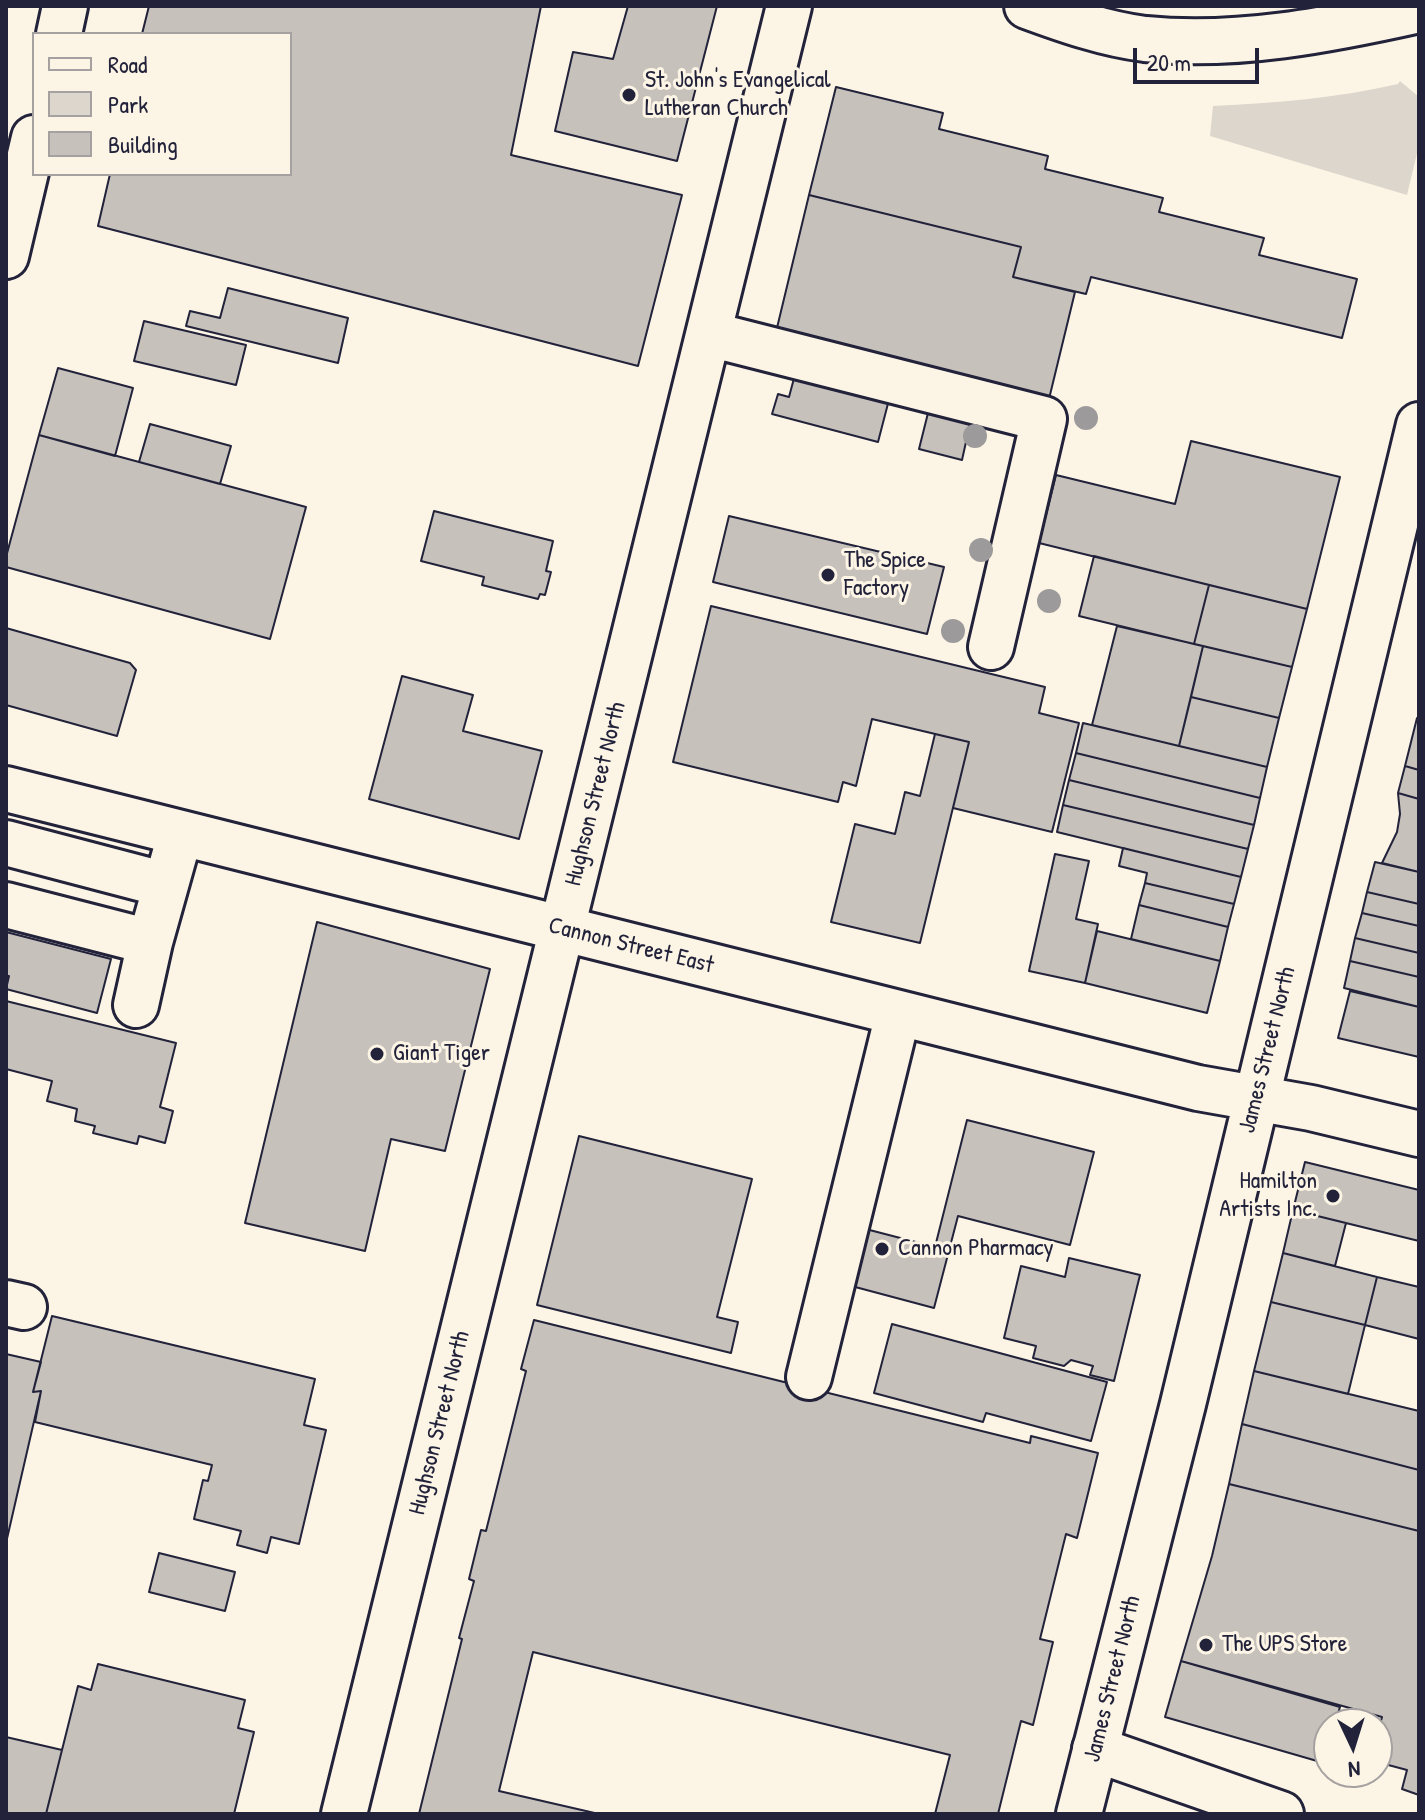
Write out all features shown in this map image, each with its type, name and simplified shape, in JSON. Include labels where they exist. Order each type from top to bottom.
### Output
[{"type":"main road","points":[[59,32],[65,6]]},
{"type":"main road","name":"Hughson Street North","points":[[344,1814],[789,6]]},
{"type":"main road","points":[[1027,6],[1078,25],[1121,19],[1142,38],[1196,42],[1342,28],[1419,10]]},
{"type":"main road","points":[[6,256],[32,146]]},
{"type":"main road","points":[[709,334],[1044,419],[991,647]]},
{"type":"main road","name":"James Street North","points":[[1079,1814],[1183,1404],[1419,425]]},
{"type":"main road","name":"Cannon Street East","points":[[7,794],[1198,1088],[1419,1134]]},
{"type":"main road","points":[[136,1005],[180,835]]},
{"type":"main road","points":[[6,843],[166,885]]},
{"type":"main road","points":[[6,905],[150,942]]},
{"type":"main road","points":[[809,1377],[898,1014]]},
{"type":"main road","points":[[1095,1749],[1281,1814]]},
{"type":"green space","points":[[1400,81],[1419,97],[1419,145],[1407,195],[1210,136],[1213,106],[1329,96],[1375,89]]},
{"type":"building","points":[[149,6],[541,6],[511,155],[682,195],[638,366],[98,226],[110,176],[292,176],[292,32],[142,32]]},
{"type":"building","name":"St. John's Evangelical Lutheran Church","points":[[628,6],[717,6],[677,161],[555,131],[573,52],[613,59]]},
{"type":"building","points":[[836,87],[943,113],[939,129],[1048,156],[1045,169],[1163,198],[1159,212],[1264,238],[1259,255],[1357,279],[1342,338],[1091,277],[1086,294],[1013,277],[1021,247],[809,195]]},
{"type":"building","points":[[809,195],[1021,247],[1013,277],[1075,292],[1049,399],[776,332]]},
{"type":"building","points":[[228,288],[348,318],[338,363],[186,326],[190,311],[220,318]]},
{"type":"building","points":[[144,321],[246,345],[236,385],[134,361]]},
{"type":"building","points":[[797,367],[891,392],[878,442],[772,414],[778,394],[789,397]]},
{"type":"building","points":[[58,368],[133,388],[115,456],[39,435]]},
{"type":"building","points":[[930,405],[972,415],[962,460],[919,449]]},
{"type":"building","points":[[150,424],[231,446],[220,484],[139,462]]},
{"type":"building","points":[[39,435],[306,507],[270,639],[6,567],[6,557]]},
{"type":"building","points":[[1191,441],[1340,477],[1307,609],[1039,543],[1056,475],[1175,504]]},
{"type":"building","points":[[434,511],[553,541],[546,571],[551,572],[545,595],[540,594],[538,599],[482,585],[484,577],[421,561]]},
{"type":"building","name":"The Spice Factory","points":[[729,516],[944,567],[927,634],[713,582]]},
{"type":"building","points":[[1094,556],[1209,585],[1194,644],[1079,616]]},
{"type":"building","points":[[1209,585],[1307,609],[1292,667],[1194,644]]},
{"type":"building","points":[[711,606],[1045,687],[1039,713],[1079,723],[1052,832],[953,808],[969,742],[872,719],[856,786],[843,782],[838,802],[673,762]]},
{"type":"building","points":[[1117,626],[1203,646],[1179,746],[1092,725]]},
{"type":"building","points":[[6,628],[130,663],[136,670],[117,736],[6,705]]},
{"type":"building","points":[[1203,646],[1292,667],[1279,718],[1191,697]]},
{"type":"building","points":[[402,676],[473,695],[463,731],[542,751],[519,839],[369,799]]},
{"type":"building","points":[[1191,697],[1279,718],[1267,767],[1179,746]]},
{"type":"building","points":[[1419,718],[1419,770],[1405,766]]},
{"type":"building","points":[[1083,723],[1267,767],[1260,798],[1076,753]]},
{"type":"building","points":[[935,734],[969,742],[920,943],[831,922],[855,824],[895,834],[905,792],[920,796]]},
{"type":"building","points":[[1076,753],[1260,798],[1254,825],[1069,780]]},
{"type":"building","points":[[1405,766],[1419,770],[1419,799],[1398,793]]},
{"type":"building","points":[[1069,780],[1254,825],[1248,849],[1063,805]]},
{"type":"building","points":[[1398,793],[1419,799],[1419,872],[1382,863],[1397,832],[1400,814]]},
{"type":"building","points":[[1063,805],[1248,849],[1241,877],[1057,832]]},
{"type":"building","points":[[1123,848],[1241,877],[1234,904],[1145,883],[1147,873],[1119,866]]},
{"type":"building","points":[[1055,854],[1089,861],[1076,919],[1098,924],[1085,983],[1029,971]]},
{"type":"building","points":[[1375,862],[1419,872],[1419,904],[1367,892]]},
{"type":"building","points":[[1145,883],[1234,904],[1228,927],[1139,905]]},
{"type":"building","points":[[1367,892],[1419,904],[1419,926],[1362,913]]},
{"type":"building","points":[[1139,905],[1228,927],[1220,961],[1131,939]]},
{"type":"building","points":[[1362,913],[1419,926],[1419,953],[1355,938]]},
{"type":"building","name":"Giant Tiger","points":[[317,922],[490,969],[445,1151],[391,1139],[365,1251],[245,1223]]},
{"type":"building","points":[[1097,931],[1220,961],[1207,1013],[1085,983]]},
{"type":"building","points":[[6,932],[111,959],[97,1013],[6,989],[9,976],[6,976]]},
{"type":"building","points":[[1355,938],[1419,953],[1419,977],[1350,961]]},
{"type":"building","points":[[1350,961],[1419,977],[1419,1007],[1344,988]]},
{"type":"building","points":[[1350,991],[1419,1007],[1419,1057],[1338,1038]]},
{"type":"building","points":[[6,1001],[176,1043],[160,1107],[173,1111],[165,1143],[139,1136],[137,1144],[93,1133],[95,1126],[75,1121],[77,1109],[47,1101],[52,1081],[6,1069]]},
{"type":"building","points":[[967,1120],[1094,1152],[1070,1245],[958,1216],[934,1308],[844,1284],[858,1227],[935,1247]]},
{"type":"building","points":[[579,1136],[752,1179],[717,1317],[738,1322],[731,1353],[537,1305]]},
{"type":"building","name":"Hamilton Artists Inc.","points":[[1305,1162],[1419,1190],[1419,1241],[1293,1210]]},
{"type":"building","points":[[1293,1210],[1346,1223],[1335,1266],[1283,1253]]},
{"type":"building","points":[[1283,1253],[1377,1277],[1365,1325],[1271,1302]]},
{"type":"building","points":[[1069,1258],[1140,1275],[1114,1381],[1090,1375],[1093,1366],[1071,1360],[1064,1366],[1033,1358],[1036,1346],[1004,1338],[1021,1266],[1065,1277]]},
{"type":"building","points":[[1377,1277],[1419,1287],[1419,1339],[1365,1325]]},
{"type":"building","points":[[1271,1302],[1365,1325],[1348,1394],[1254,1371]]},
{"type":"building","points":[[52,1316],[315,1379],[304,1425],[326,1430],[299,1544],[271,1537],[267,1553],[237,1545],[241,1531],[194,1519],[203,1480],[208,1481],[212,1465],[35,1422],[41,1391],[33,1392]]},
{"type":"building","points":[[534,1320],[1030,1443],[1031,1436],[1098,1453],[1077,1538],[1066,1534],[1040,1639],[1053,1642],[1033,1725],[1021,1721],[998,1814],[935,1814],[950,1755],[533,1652],[499,1791],[599,1814],[419,1814],[462,1639],[459,1638],[474,1581],[469,1579],[481,1530],[486,1531],[526,1371],[521,1369]]},
{"type":"building","points":[[892,1324],[1107,1382],[1091,1441],[986,1413],[983,1422],[874,1393]]},
{"type":"building","points":[[6,1354],[41,1362],[33,1392],[41,1391],[6,1543]]},
{"type":"building","points":[[1254,1371],[1419,1411],[1419,1470],[1242,1424]]},
{"type":"building","points":[[1242,1424],[1419,1470],[1419,1531],[1229,1484]]},
{"type":"building","points":[[1229,1484],[1419,1531],[1419,1795],[1402,1789],[1407,1770],[1393,1766],[1393,1708],[1350,1708],[1181,1661],[1212,1556]]},
{"type":"building","points":[[159,1553],[235,1572],[225,1611],[149,1592]]},
{"type":"building","points":[[1181,1661],[1340,1707],[1313,1708],[1313,1760],[1165,1717]]},
{"type":"building","points":[[98,1664],[245,1700],[238,1728],[254,1732],[234,1814],[46,1814],[78,1686],[91,1690]]},
{"type":"building","points":[[6,1737],[62,1750],[46,1814],[6,1814]]},
{"type":"place","name":"St. John's Evangelical Lutheran Church","points":[[629,95]]},
{"type":"place","name":"The Spice Factory","points":[[828,575]]},
{"type":"place","name":"Giant Tiger","points":[[377,1054]]},
{"type":"place","name":"Hamilton Artists Inc.","points":[[1333,1196]]},
{"type":"place","name":"Cannon Pharmacy","points":[[882,1249]]},
{"type":"place","name":"The UPS Store","points":[[1206,1645]]}]
